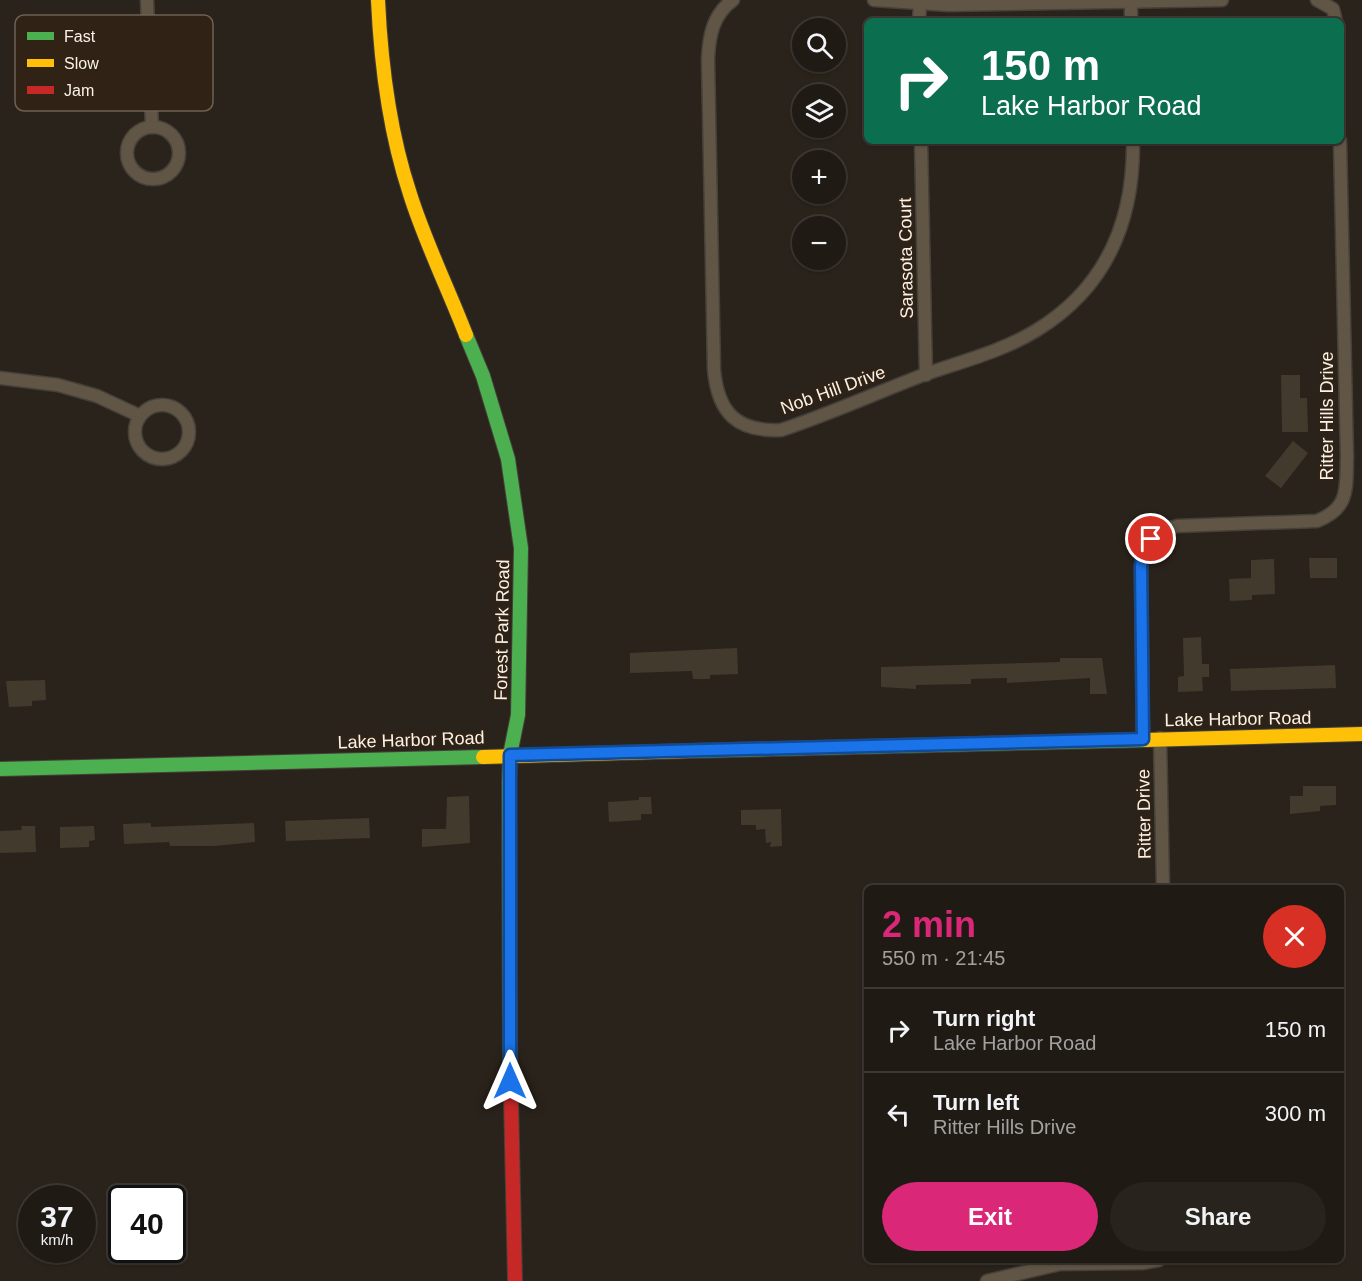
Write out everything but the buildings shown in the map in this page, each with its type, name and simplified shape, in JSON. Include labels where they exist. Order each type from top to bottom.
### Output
[{"type":"street","points":[[147,0],[148,15]]},
{"type":"street","name":"Forest Park Road","points":[[378,0],[381,67],[392,127],[407,185],[483,376],[508,459],[521,548],[518,715],[510,755],[510,1081],[515,1281]]},
{"type":"street","name":"Nob Hill Drive","points":[[733,0],[721,11],[714,23],[710,34],[708,59],[712,333],[716,391],[721,404],[738,422],[751,428],[781,429],[980,356],[1035,331],[1066,310],[1080,296],[1110,255],[1126,213],[1133,173],[1133,144]]},
{"type":"street","points":[[874,0],[920,4],[1222,0]]},
{"type":"street","points":[[1320,1],[1333,9],[1335,18]]},
{"type":"street","points":[[1131,2],[1131,18]]},
{"type":"street","points":[[919,18],[920,4]]},
{"type":"street","points":[[151,111],[152,127]]},
{"type":"street","points":[[152,127],[168,131],[178,144],[180,152],[175,168],[162,178],[154,180],[137,174],[127,159],[129,141],[143,129],[152,127]]},
{"type":"street","name":"Sarasota Court","points":[[921,144],[926,375]]},
{"type":"street","name":"Ritter Hills Drive","points":[[1143,739],[1141,567],[1142,557],[1151,539],[1168,528],[1177,526],[1317,521],[1332,514],[1344,498],[1347,458],[1340,144]]},
{"type":"street","points":[[0,378],[58,385],[97,396],[140,416]]},
{"type":"street","points":[[155,406],[174,408],[182,413],[189,430],[184,448],[179,454],[163,460],[147,455],[140,449],[135,432],[140,416],[155,406]]},
{"type":"street","name":"Lake Harbor Road","points":[[0,769],[1362,734]]},
{"type":"street","name":"Ritter Drive","points":[[1160,738],[1163,885]]},
{"type":"street","points":[[987,1281],[1060,1264],[1142,1263]]},
{"type":"traffic: fast","points":[[466,335],[483,376],[508,459],[521,548],[518,715],[510,755],[509,783],[510,1052]]},
{"type":"traffic: fast","points":[[689,751],[1145,740]]},
{"type":"traffic: fast","points":[[0,769],[483,757]]},
{"type":"traffic: slow","points":[[378,0],[387,98],[403,170],[416,212],[466,335]]},
{"type":"traffic: slow","points":[[1145,740],[1362,734]]},
{"type":"traffic: slow","points":[[483,757],[689,751]]},
{"type":"traffic: jam","points":[[510,1052],[515,1281]]},
{"type":"route","points":[[510,1081],[510,755],[1143,739],[1141,567],[1142,557],[1151,539]]}]
